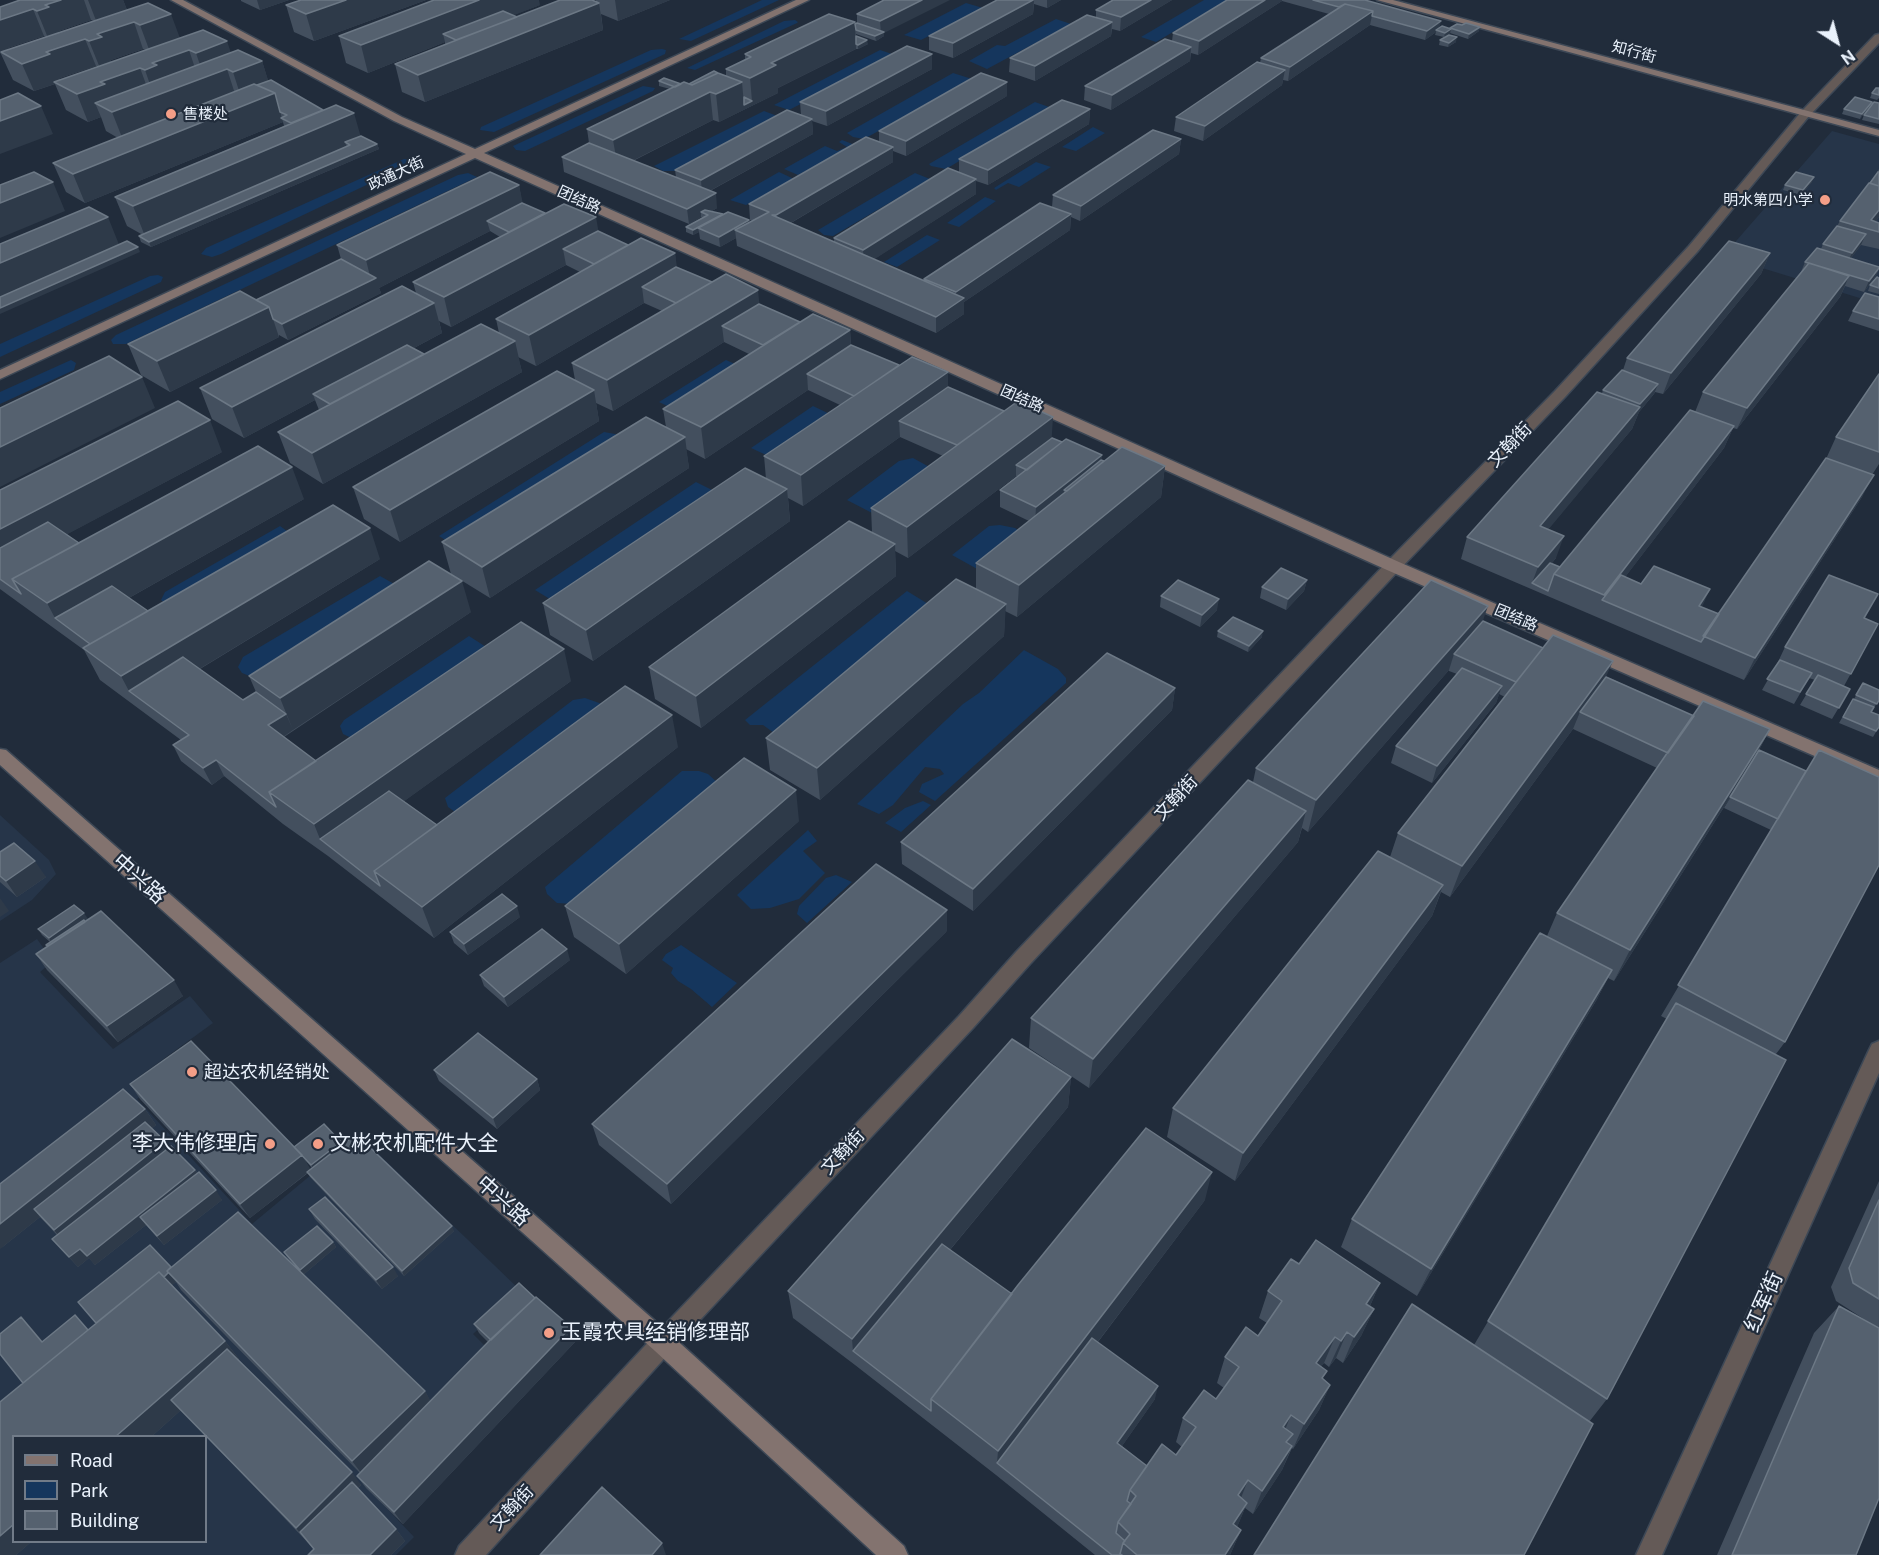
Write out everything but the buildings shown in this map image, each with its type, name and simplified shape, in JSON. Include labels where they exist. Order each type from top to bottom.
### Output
[{"type":"street","name":"团结路","points":[[176,0],[398,119],[1393,566],[1879,777]]},
{"type":"street","name":"政通大街","points":[[0,375],[804,0]]},
{"type":"street","name":"知行街","points":[[1382,0],[1879,133]]},
{"type":"street","name":"文翰街","points":[[468,1555],[663,1343],[1393,566],[1560,394],[1686,258],[1805,114],[1879,37]]},
{"type":"street","name":"中兴路","points":[[0,755],[663,1343],[895,1555]]},
{"type":"street","name":"红军街","points":[[1649,1555],[1879,1050]]},
{"type":"shaded area","name":"明水第四小学","points":[[1832,131],[1879,144],[1879,304],[1723,256]]},
{"type":"shaded area","points":[[0,815],[49,860],[56,874],[32,900],[0,921]]},
{"type":"shaded area","points":[[37,939],[53,961],[40,972],[113,1049],[190,996],[213,1023],[136,1079],[148,1091],[137,1099],[252,1224],[359,1135],[520,1290],[473,1334],[492,1353],[364,1484],[414,1537],[396,1555],[0,1555],[0,963]]},
{"type":"green space","points":[[762,0],[779,0],[691,41],[679,39]]},
{"type":"green space","points":[[1204,0],[1227,0],[1156,42],[1141,37]]},
{"type":"green space","points":[[966,3],[983,8],[921,40],[904,35]]},
{"type":"green space","points":[[1056,19],[1071,24],[987,69],[969,61],[997,45],[1005,46]]},
{"type":"green space","points":[[795,20],[797,23],[695,70],[687,68],[784,21]]},
{"type":"green space","points":[[651,50],[666,50],[665,54],[494,132],[480,130],[481,127]]},
{"type":"green space","points":[[880,50],[895,55],[789,110],[774,105]]},
{"type":"green space","points":[[953,73],[972,79],[864,139],[847,133]]},
{"type":"green space","points":[[643,86],[655,88],[653,91],[525,151],[516,150],[513,146]]},
{"type":"green space","points":[[1035,102],[1049,107],[946,169],[929,164]]},
{"type":"green space","points":[[764,111],[780,117],[675,171],[663,171],[654,166]]},
{"type":"green space","points":[[1093,127],[1105,133],[1076,151],[1062,147]]},
{"type":"green space","points":[[842,140],[855,145],[798,175],[784,169],[825,146],[837,151],[847,147],[839,142]]},
{"type":"green space","points":[[404,159],[417,161],[221,254],[212,257],[201,254],[206,248]]},
{"type":"green space","points":[[1036,162],[1051,167],[1019,187],[1008,183],[996,190],[994,188]]},
{"type":"green space","points":[[779,172],[794,179],[746,205],[730,200]]},
{"type":"green space","points":[[468,173],[477,177],[126,344],[113,344],[111,340],[116,335],[458,175]]},
{"type":"green space","points":[[915,173],[930,179],[833,236],[824,235],[818,230]]},
{"type":"green space","points":[[985,197],[996,201],[959,227],[947,223]]},
{"type":"green space","points":[[927,235],[940,240],[897,267],[884,262]]},
{"type":"green space","points":[[150,276],[163,277],[161,282],[0,357],[0,344]]},
{"type":"green space","points":[[71,360],[76,363],[74,370],[0,404],[0,392]]},
{"type":"green space","points":[[726,360],[751,371],[684,414],[659,402]]},
{"type":"green space","points":[[813,406],[838,418],[777,460],[751,448]]},
{"type":"green space","points":[[604,432],[626,439],[464,552],[439,536]]},
{"type":"green space","points":[[913,458],[933,469],[874,514],[847,500],[899,461]]},
{"type":"green space","points":[[696,482],[724,496],[563,607],[535,590]]},
{"type":"green space","points":[[1000,525],[1015,528],[1023,534],[979,570],[952,555],[989,526]]},
{"type":"green space","points":[[280,526],[302,542],[173,609],[161,600],[165,592]]},
{"type":"green space","points":[[380,576],[405,590],[252,677],[242,673],[238,667],[243,657]]},
{"type":"green space","points":[[907,591],[933,607],[777,735],[763,725],[750,725],[745,720]]},
{"type":"green space","points":[[469,636],[497,654],[358,741],[343,734],[340,726],[344,720]]},
{"type":"green space","points":[[1024,650],[1058,669],[1066,678],[1066,683],[935,801],[919,792],[922,784],[944,774],[940,769],[925,767],[893,805],[879,814],[857,804],[963,704],[979,693]]},
{"type":"green space","points":[[585,698],[602,704],[458,814],[448,807],[445,798],[573,700]]},
{"type":"green space","points":[[682,771],[699,771],[708,774],[719,784],[573,904],[557,903],[547,894],[545,887]]},
{"type":"green space","points":[[923,801],[931,805],[901,832],[885,823],[905,808]]},
{"type":"green space","points":[[808,830],[817,841],[803,851],[825,873],[799,899],[770,908],[751,909],[737,895]]},
{"type":"green space","points":[[836,875],[852,882],[807,923],[797,914],[799,906],[826,878]]},
{"type":"green space","points":[[681,945],[737,983],[712,1007],[678,981],[671,973],[673,968],[662,960],[666,954]]},
{"type":"place","name":"售楼处","points":[[171,114]]},
{"type":"place","name":"明水第四小学","points":[[1825,200]]},
{"type":"place","name":"超达农机经销处","points":[[192,1072]]},
{"type":"place","name":"李大伟修理店","points":[[270,1144]]},
{"type":"place","name":"文彬农机配件大全","points":[[318,1144]]},
{"type":"place","name":"玉霞农具经销修理部","points":[[549,1333]]}]
